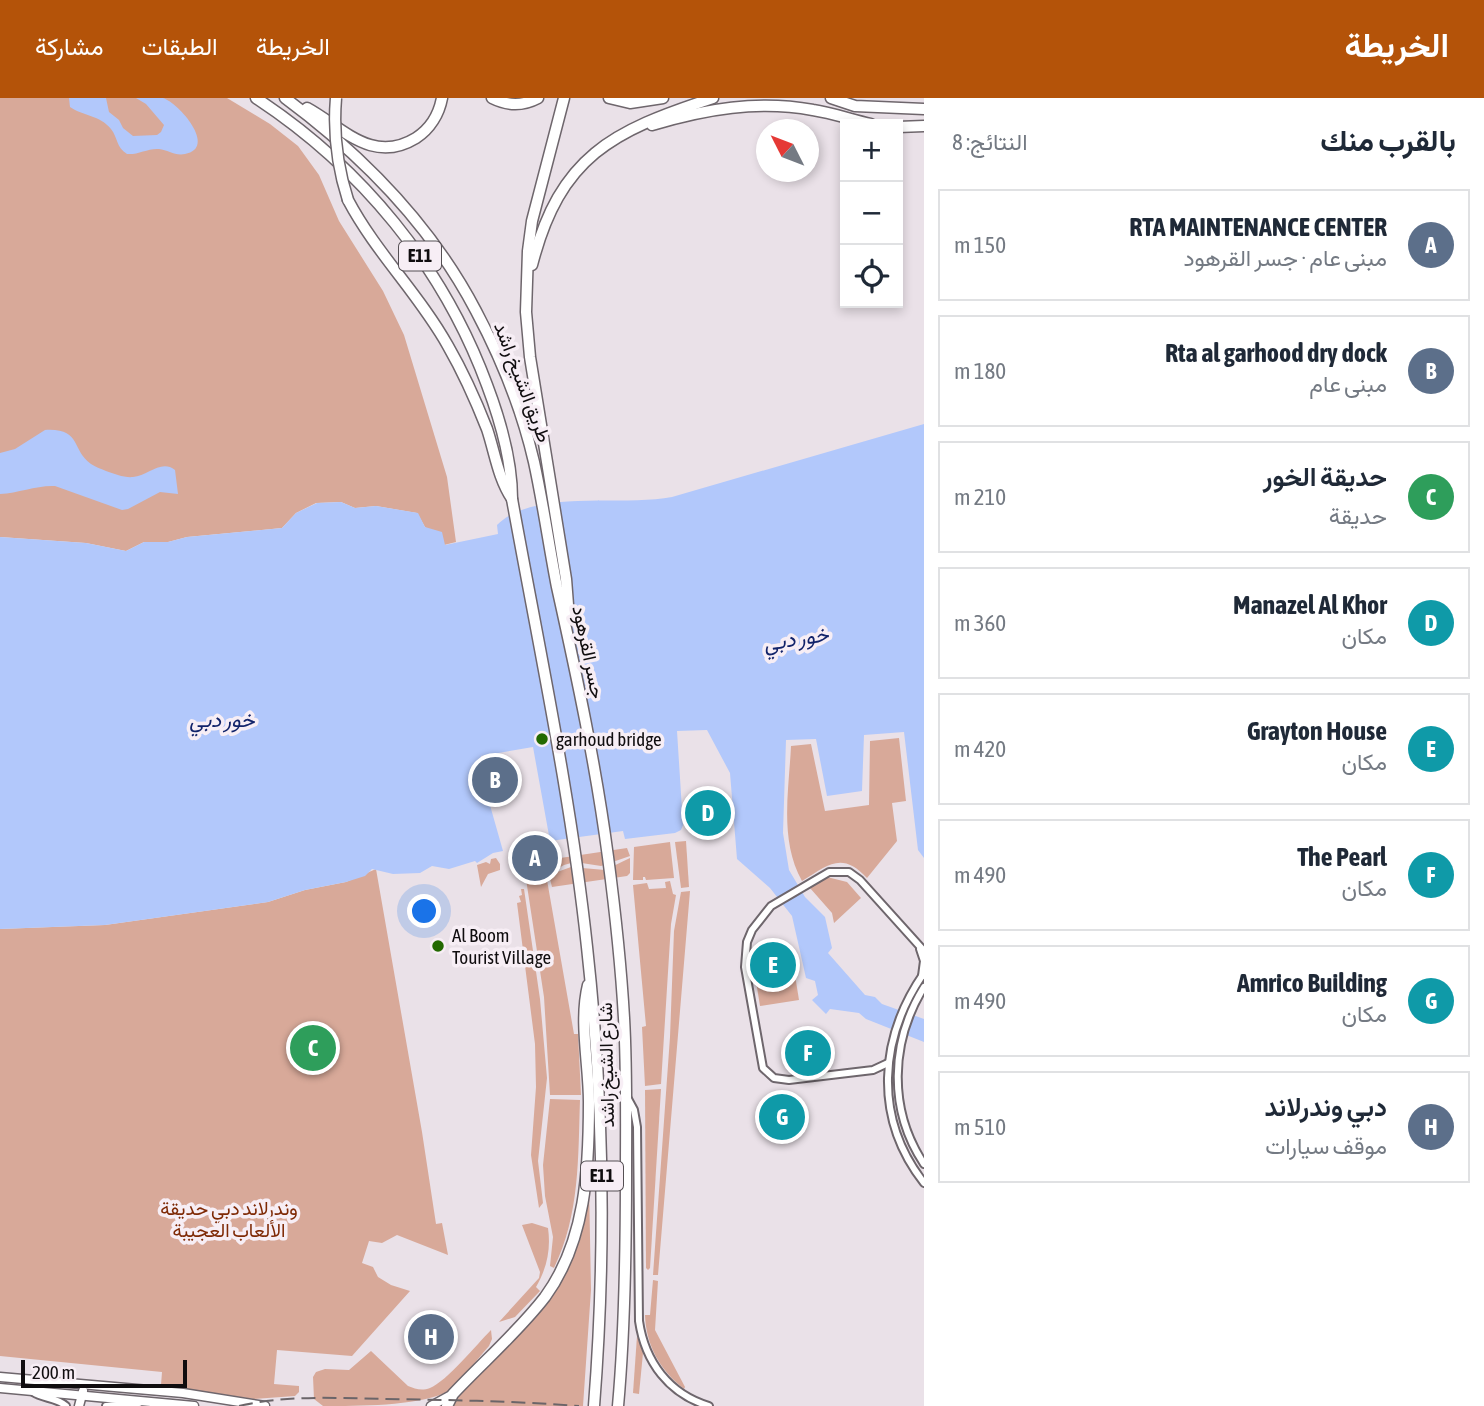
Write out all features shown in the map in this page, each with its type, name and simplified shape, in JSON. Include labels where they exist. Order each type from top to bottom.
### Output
[{"type":"highway","name":"طريق الشيخ راشد","points":[[256,98],[335,159],[380,205],[441,287],[472,348],[494,405],[510,464],[512,499]]},
{"type":"highway","name":"طريق الشيخ راشد","points":[[285,98],[330,132],[371,171],[407,209],[450,266],[496,350],[533,461]]},
{"type":"highway","points":[[285,98],[313,111],[361,142],[388,147],[406,144],[422,134],[434,121],[442,98]]},
{"type":"highway","points":[[337,98],[335,139],[348,200],[372,241],[420,303],[447,345],[478,409],[498,468],[512,499]]},
{"type":"highway","points":[[492,98],[514,104],[528,103],[538,98]]},
{"type":"highway","points":[[564,98],[532,220],[527,282],[528,342],[566,579],[568,632]]},
{"type":"highway","points":[[609,98],[630,103],[663,98]]},
{"type":"highway","points":[[527,282],[539,234],[555,199],[592,154],[625,133],[668,113],[713,98]]},
{"type":"highway","points":[[831,98],[855,106],[924,110]]},
{"type":"highway","points":[[625,133],[703,111],[755,106],[812,109],[851,119]]},
{"type":"highway","points":[[903,127],[924,126]]},
{"type":"highway","name":"جسر القرهود","points":[[533,461],[592,751],[612,892]]},
{"type":"highway","name":"شارع الشيخ راشد","points":[[512,499],[581,896],[598,1057],[601,1284],[594,1406]]},
{"type":"highway","name":"شارع الشيخ راشد","points":[[612,892],[624,1019],[626,1096],[626,1275],[618,1406]]},
{"type":"highway","points":[[447,1406],[453,1394],[540,1303],[559,1276],[574,1241],[582,1210],[586,1174],[589,1104],[585,1007],[590,978]]},
{"type":"main road","points":[[0,1377],[201,1395],[265,1406]]},
{"type":"main road","points":[[0,1388],[194,1406]]},
{"type":"main road","points":[[79,1406],[80,1395],[84,1390],[138,1389]]},
{"type":"main road","points":[[431,1406],[453,1394]]},
{"type":"street","points":[[888,1063],[873,1070],[774,1079],[763,1068],[751,1008],[744,959],[752,930],[771,906],[836,870],[855,876],[924,947]]},
{"type":"street","points":[[916,941],[923,957],[923,974],[907,998],[896,1025],[887,1081],[897,1131],[911,1163],[924,1183]]},
{"type":"street","points":[[924,987],[905,1026],[899,1052],[897,1084],[899,1102],[910,1138],[924,1164]]},
{"type":"street","points":[[873,1070],[887,1081]]},
{"type":"street","points":[[626,1096],[634,1110],[637,1126],[639,1321],[643,1342],[657,1371],[672,1387],[684,1396],[709,1406]]},
{"type":"street","points":[[33,1392],[66,1406]]},
{"type":"street","points":[[106,1406],[144,1401]]},
{"type":"green space","points":[[0,98],[227,98],[270,124],[298,146],[319,175],[339,221],[383,291],[404,335],[447,477],[456,542],[444,545],[425,527],[417,513],[376,506],[355,508],[341,502],[316,503],[296,513],[282,528],[187,537],[168,542],[144,542],[126,551],[86,543],[0,537]]},
{"type":"green space","points":[[899,738],[906,801],[892,803],[897,841],[867,878],[850,865],[835,863],[802,881],[790,849],[788,832],[791,746],[811,744],[825,811],[869,805],[870,741]]},
{"type":"green space","points":[[686,841],[689,887],[681,888],[675,842]]},
{"type":"green space","points":[[670,842],[674,878],[646,880],[643,877],[643,880],[633,880],[634,847]]},
{"type":"green space","points":[[627,848],[630,856],[601,866],[575,862],[549,874],[547,860]]},
{"type":"green space","points":[[496,858],[500,870],[488,874],[481,887],[477,865],[486,862],[490,864],[491,859]]},
{"type":"green space","points":[[630,858],[630,873],[627,876],[552,887],[549,875],[571,867],[605,870]]},
{"type":"green space","points":[[541,861],[544,863],[574,1034],[578,1034],[581,1095],[550,1095],[544,997],[524,866]]},
{"type":"green space","name":"وندرلاند دبي حديقة الألعاب العجيبة","points":[[376,869],[436,1224],[442,1223],[448,1255],[397,1235],[382,1243],[369,1241],[362,1263],[373,1267],[378,1277],[391,1285],[410,1291],[352,1356],[277,1350],[274,1384],[299,1386],[299,1392],[295,1396],[254,1399],[161,1385],[162,1372],[0,1356],[0,929],[105,925],[268,902],[305,890],[346,882]]},
{"type":"green space","points":[[827,877],[847,882],[861,898],[834,923],[832,913],[810,888]]},
{"type":"green space","points":[[670,881],[673,894],[676,895],[671,924],[661,1084],[645,1086],[642,1027],[646,1026],[633,885],[647,883],[649,889],[666,888],[665,882]]},
{"type":"green space","points":[[521,889],[524,889],[540,999],[547,1078],[538,1161],[543,1203],[539,1208],[531,1155],[536,1087],[535,1044],[517,903],[521,902]]},
{"type":"green space","points":[[690,891],[658,1275],[653,1275],[670,1037],[674,931],[681,892]]},
{"type":"green space","points":[[794,969],[799,1000],[760,1006],[755,975]]},
{"type":"green space","points":[[661,1089],[650,1268],[648,1270],[645,1090]]},
{"type":"green space","points":[[550,1099],[580,1100],[578,1164],[573,1206],[569,1227],[554,1268],[550,1266],[553,1237],[545,1196],[543,1165]]},
{"type":"green space","points":[[589,1185],[591,1290],[583,1406],[452,1406],[457,1396],[547,1302],[561,1282],[580,1240]]},
{"type":"green space","points":[[532,1223],[548,1228],[547,1258],[536,1287],[540,1291],[515,1317],[499,1322],[539,1278],[540,1272],[522,1225]]},
{"type":"green space","points":[[653,1280],[658,1281],[655,1330],[684,1389],[661,1365],[648,1337],[645,1315],[650,1315]]},
{"type":"green space","points":[[491,1330],[492,1339],[489,1346],[463,1377],[445,1393],[418,1401],[370,1405],[323,1406],[314,1399],[313,1377],[316,1372],[325,1369],[349,1370],[371,1351],[408,1386],[430,1388],[453,1371]]},
{"type":"green space","points":[[637,1336],[643,1353],[639,1394],[633,1393]]},
{"type":"water","points":[[69,98],[106,98],[109,112],[133,136],[157,135],[164,125],[146,104],[136,98],[163,98],[186,116],[197,135],[198,143],[194,150],[185,154],[155,149],[127,154],[107,124],[70,107]]},
{"type":"water","name":"خور دبي","points":[[924,424],[924,858],[918,850],[904,732],[864,735],[862,791],[827,796],[816,739],[786,740],[783,833],[789,870],[805,897],[825,917],[832,948],[828,953],[865,995],[924,1019],[924,1042],[866,1019],[859,1013],[830,1009],[826,1014],[812,1000],[818,995],[815,981],[806,978],[792,916],[770,888],[737,859],[730,773],[707,730],[677,731],[683,825],[681,830],[675,833],[625,839],[623,831],[550,841],[533,747],[481,756],[484,768],[480,770],[503,851],[493,853],[477,863],[475,861],[449,869],[432,866],[420,873],[393,874],[372,869],[365,876],[268,902],[105,925],[0,929],[0,537],[86,543],[126,551],[144,542],[168,542],[187,537],[282,528],[296,513],[317,503],[341,502],[355,508],[376,506],[418,513],[425,527],[442,532],[445,545],[498,534],[497,525],[513,514],[533,506],[672,497]]},
{"type":"water","points":[[45,430],[65,432],[71,436],[91,464],[116,474],[133,477],[160,467],[170,467],[175,470],[178,494],[160,492],[122,510],[55,486],[0,494],[0,453],[15,449]]},
{"type":"railway","points":[[239,1406],[275,1400],[330,1398],[579,1406]]},
{"type":"place","name":"garhoud bridge","points":[[542,739]]},
{"type":"place","name":"Rta al garhood dry dock","points":[[495,780]]},
{"type":"place","name":"Manazel Al Khor","points":[[708,813]]},
{"type":"place","name":"RTA MAINTENANCE CENTER","points":[[535,858]]},
{"type":"place","name":"Al Boom Tourist Village","points":[[438,946]]},
{"type":"place","name":"Grayton House","points":[[773,965]]},
{"type":"place","name":"حديقة الخور","points":[[313,1048]]},
{"type":"place","name":"The Pearl","points":[[808,1053]]},
{"type":"place","name":"Amrico Building","points":[[782,1117]]},
{"type":"place","name":"دبي وندرلاند","points":[[431,1337]]}]
